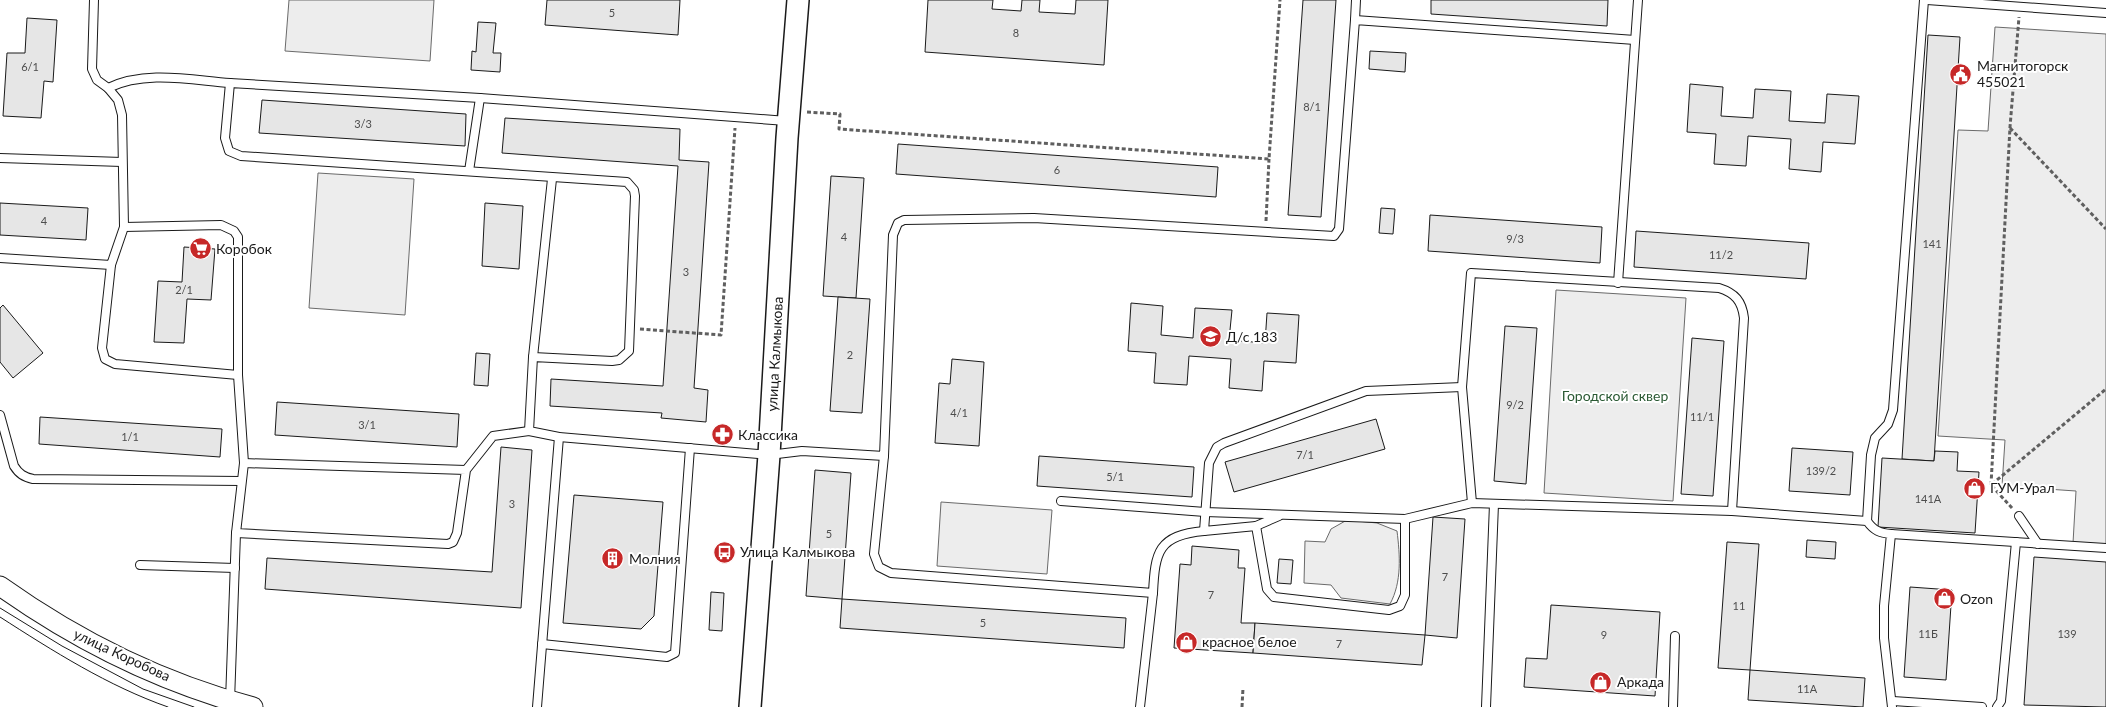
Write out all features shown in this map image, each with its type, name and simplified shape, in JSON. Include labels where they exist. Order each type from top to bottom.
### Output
[{"type":"main road","name":"улица Калмыкова","points":[[750,707],[769,455],[787,138],[798,0]]},
{"type":"street","name":"улица Коробова","points":[[0,586],[40,615],[97,646],[148,670],[230,701],[253,707]]},
{"type":"lane","points":[[94,0],[92,69],[97,80],[108,88],[118,100],[122,114],[124,227],[111,265],[102,348],[105,359],[115,364],[238,375]]},
{"type":"lane","points":[[1153,593],[884,571],[875,561],[874,554],[884,456],[893,235],[898,223],[911,219],[1034,218],[1331,236],[1338,232],[1356,0]]},
{"type":"lane","points":[[1618,283],[1638,0]]},
{"type":"lane","points":[[2106,12],[1990,2],[1926,0],[1893,410],[1888,424],[1875,438],[1871,455],[1867,521],[1872,528],[1880,533],[2106,548]]},
{"type":"lane","points":[[1355,20],[1635,40]]},
{"type":"lane","points":[[108,88],[116,84],[149,77],[480,98],[736,117],[790,116]]},
{"type":"lane","points":[[230,83],[225,138],[229,151],[234,155],[627,182],[634,190],[631,328],[628,351],[619,360],[533,357]]},
{"type":"lane","points":[[469,171],[480,98]]},
{"type":"lane","points":[[0,158],[122,162]]},
{"type":"lane","points":[[529,431],[533,357],[552,178]]},
{"type":"lane","points":[[124,227],[221,225],[234,231],[239,244],[238,375],[244,463],[236,533],[230,701]]},
{"type":"lane","points":[[0,258],[111,265]]},
{"type":"lane","points":[[1472,503],[1462,387],[1471,273],[1719,288],[1729,291],[1738,298],[1743,307],[1744,318],[1732,511]]},
{"type":"lane","points":[[1204,531],[1209,463],[1212,454],[1224,443],[1366,391],[1462,387]]},
{"type":"lane","points":[[0,415],[14,466],[18,473],[25,477],[33,479],[241,481]]},
{"type":"lane","points":[[236,533],[448,544],[453,542],[457,533],[466,470],[493,436],[529,431],[559,437],[769,455],[802,451],[884,456]]},
{"type":"lane","points":[[537,707],[559,437]]},
{"type":"lane","points":[[542,644],[667,657],[675,652],[690,448]]},
{"type":"lane","points":[[244,463],[466,470]]},
{"type":"lane","points":[[1061,502],[1204,512],[1405,519],[1472,503],[1732,511],[1867,521]]},
{"type":"lane","points":[[1486,707],[1494,504]]},
{"type":"lane","points":[[1140,707],[1155,565],[1159,553],[1166,542],[1186,532],[1256,526],[1282,514]]},
{"type":"lane","points":[[2019,516],[2038,544]]},
{"type":"lane","points":[[1256,526],[1267,589],[1274,597],[1389,610],[1400,606],[1405,595],[1405,519]]},
{"type":"lane","points":[[1891,534],[1884,606],[1884,638],[1892,704],[1982,707]]},
{"type":"lane","points":[[1997,707],[2001,701],[2016,542]]},
{"type":"lane","points":[[140,565],[235,568]]},
{"type":"lane","points":[[1673,707],[1675,636]]},
{"type":"path","points":[[1265,232],[1280,0]]},
{"type":"path","points":[[2019,516],[1992,485],[2010,127],[2020,6]]},
{"type":"path","points":[[790,116],[840,114],[839,129],[1269,159]]},
{"type":"path","points":[[631,328],[721,335],[736,117]]},
{"type":"path","points":[[2010,127],[2106,229]]},
{"type":"path","points":[[1992,485],[2106,388]]},
{"type":"path","points":[[1242,707],[1243,688]]},
{"type":"green space","points":[[289,0],[434,0],[430,61],[285,51]]},
{"type":"green space","points":[[1995,27],[2106,34],[2106,545],[2073,543],[2076,491],[2002,486],[2005,440],[1938,436],[1958,130],[1988,131]]},
{"type":"green space","points":[[318,173],[414,179],[405,315],[309,308]]},
{"type":"green space","name":"Городской сквер","points":[[1556,290],[1686,298],[1673,501],[1544,493]]},
{"type":"green space","points":[[941,502],[1052,510],[1047,574],[937,566]]},
{"type":"green space","points":[[1347,520],[1377,523],[1397,531],[1398,578],[1397,587],[1390,604],[1341,598],[1331,585],[1304,583],[1305,541],[1325,542],[1331,529]]},
{"type":"building","points":[[547,0],[680,0],[678,35],[545,25]]},
{"type":"building","points":[[928,0],[993,0],[992,9],[1021,11],[1022,0],[1040,0],[1039,12],[1075,14],[1076,0],[1108,0],[1104,65],[925,52]]},
{"type":"building","points":[[1303,0],[1336,0],[1321,217],[1288,215]]},
{"type":"building","points":[[1431,0],[1608,0],[1607,26],[1431,14]]},
{"type":"building","points":[[27,18],[57,20],[53,82],[44,81],[41,118],[3,116],[7,53],[25,53]]},
{"type":"building","points":[[478,22],[496,23],[493,53],[501,53],[500,72],[471,70],[472,51],[476,52]]},
{"type":"building","points":[[1928,35],[1960,37],[1934,461],[1902,459]]},
{"type":"building","points":[[1370,51],[1406,53],[1405,72],[1369,69]]},
{"type":"building","points":[[1690,84],[1723,87],[1721,116],[1753,118],[1755,89],[1791,91],[1789,121],[1825,123],[1827,94],[1859,96],[1855,144],[1823,142],[1821,172],[1789,169],[1791,139],[1748,136],[1746,166],[1714,164],[1716,134],[1687,132]]},
{"type":"building","points":[[262,100],[466,114],[465,146],[259,133]]},
{"type":"building","points":[[505,118],[680,129],[679,160],[709,162],[694,388],[708,390],[706,422],[661,418],[662,413],[550,406],[551,379],[663,386],[678,166],[502,153]]},
{"type":"building","points":[[898,144],[1218,167],[1216,197],[896,174]]},
{"type":"building","points":[[831,176],[864,178],[856,298],[823,296]]},
{"type":"building","points":[[0,203],[88,208],[86,240],[0,235]]},
{"type":"building","points":[[485,203],[523,206],[519,269],[482,266]]},
{"type":"building","points":[[1381,208],[1395,209],[1393,234],[1379,233]]},
{"type":"building","points":[[1430,215],[1602,227],[1600,263],[1428,251]]},
{"type":"building","points":[[1636,231],[1809,243],[1806,279],[1634,267]]},
{"type":"building","points":[[184,247],[215,249],[211,300],[187,299],[184,343],[154,342],[158,281],[182,282]]},
{"type":"building","points":[[838,297],[870,299],[862,413],[830,411]]},
{"type":"building","points":[[1131,303],[1163,306],[1161,335],[1193,338],[1195,308],[1232,310],[1229,340],[1265,343],[1267,313],[1299,315],[1296,363],[1264,361],[1262,391],[1229,388],[1231,359],[1189,356],[1187,385],[1154,383],[1156,353],[1128,351]]},
{"type":"building","points":[[3,305],[43,353],[13,378],[0,362],[0,308]]},
{"type":"building","points":[[1505,326],[1537,328],[1526,484],[1494,481]]},
{"type":"building","points":[[1692,338],[1724,341],[1713,496],[1681,494]]},
{"type":"building","points":[[476,353],[490,354],[488,386],[474,385]]},
{"type":"building","points":[[952,359],[984,362],[979,446],[935,443],[939,383],[950,384]]},
{"type":"building","points":[[277,402],[459,414],[457,447],[275,435]]},
{"type":"building","points":[[40,417],[222,429],[220,457],[39,444]]},
{"type":"building","points":[[1376,419],[1385,449],[1234,492],[1225,462]]},
{"type":"building","points":[[501,447],[532,450],[521,608],[265,589],[267,558],[492,572]]},
{"type":"building","points":[[1792,448],[1853,452],[1850,495],[1789,491]]},
{"type":"building","points":[[1935,451],[1958,452],[1957,471],[1979,472],[1975,533],[1878,527],[1882,458],[1934,461]]},
{"type":"building","points":[[1039,456],[1194,467],[1192,497],[1037,486]]},
{"type":"building","points":[[815,470],[851,473],[842,599],[806,596]]},
{"type":"building","name":"Молния","points":[[574,495],[663,502],[654,616],[641,629],[563,623]]},
{"type":"building","points":[[1433,517],[1465,519],[1457,638],[1425,635]]},
{"type":"building","points":[[1807,540],[1836,542],[1835,559],[1806,557]]},
{"type":"building","points":[[1727,542],[1759,544],[1750,670],[1718,668]]},
{"type":"building","points":[[1192,546],[1239,550],[1238,568],[1245,568],[1241,623],[1255,623],[1253,653],[1174,648],[1180,564],[1191,565]]},
{"type":"building","points":[[2034,557],[2106,562],[2106,707],[2024,705]]},
{"type":"building","points":[[1279,559],[1293,560],[1291,584],[1277,583]]},
{"type":"building","points":[[1910,587],[1952,590],[1946,680],[1904,677]]},
{"type":"building","points":[[711,592],[724,593],[722,631],[709,630]]},
{"type":"building","points":[[842,599],[1126,618],[1124,648],[840,628]]},
{"type":"building","points":[[1551,605],[1660,612],[1655,696],[1524,687],[1526,658],[1547,659]]},
{"type":"building","points":[[1255,623],[1425,635],[1422,665],[1253,653]]},
{"type":"building","points":[[1750,670],[1865,678],[1863,707],[1748,700]]},
{"type":"tram line","points":[[0,608],[62,646],[143,689],[194,707]]},
{"type":"tram line","points":[[0,617],[102,678],[168,707]]},
{"type":"place","name":"Магнитогорск 455021","points":[[1961,74]]},
{"type":"place","name":"Коробок","points":[[200,249]]},
{"type":"place","name":"Д/с 183","points":[[1210,337]]},
{"type":"place","name":"Классика","points":[[722,435]]},
{"type":"place","name":"ГУМ-Урал","points":[[1974,488]]},
{"type":"place","name":"Улица Калмыкова","points":[[724,552]]},
{"type":"place","name":"Молния","points":[[613,559]]},
{"type":"place","name":"Ozon","points":[[1944,599]]},
{"type":"place","name":"красное белое","points":[[1186,642]]},
{"type":"place","name":"Аркада","points":[[1601,682]]}]
